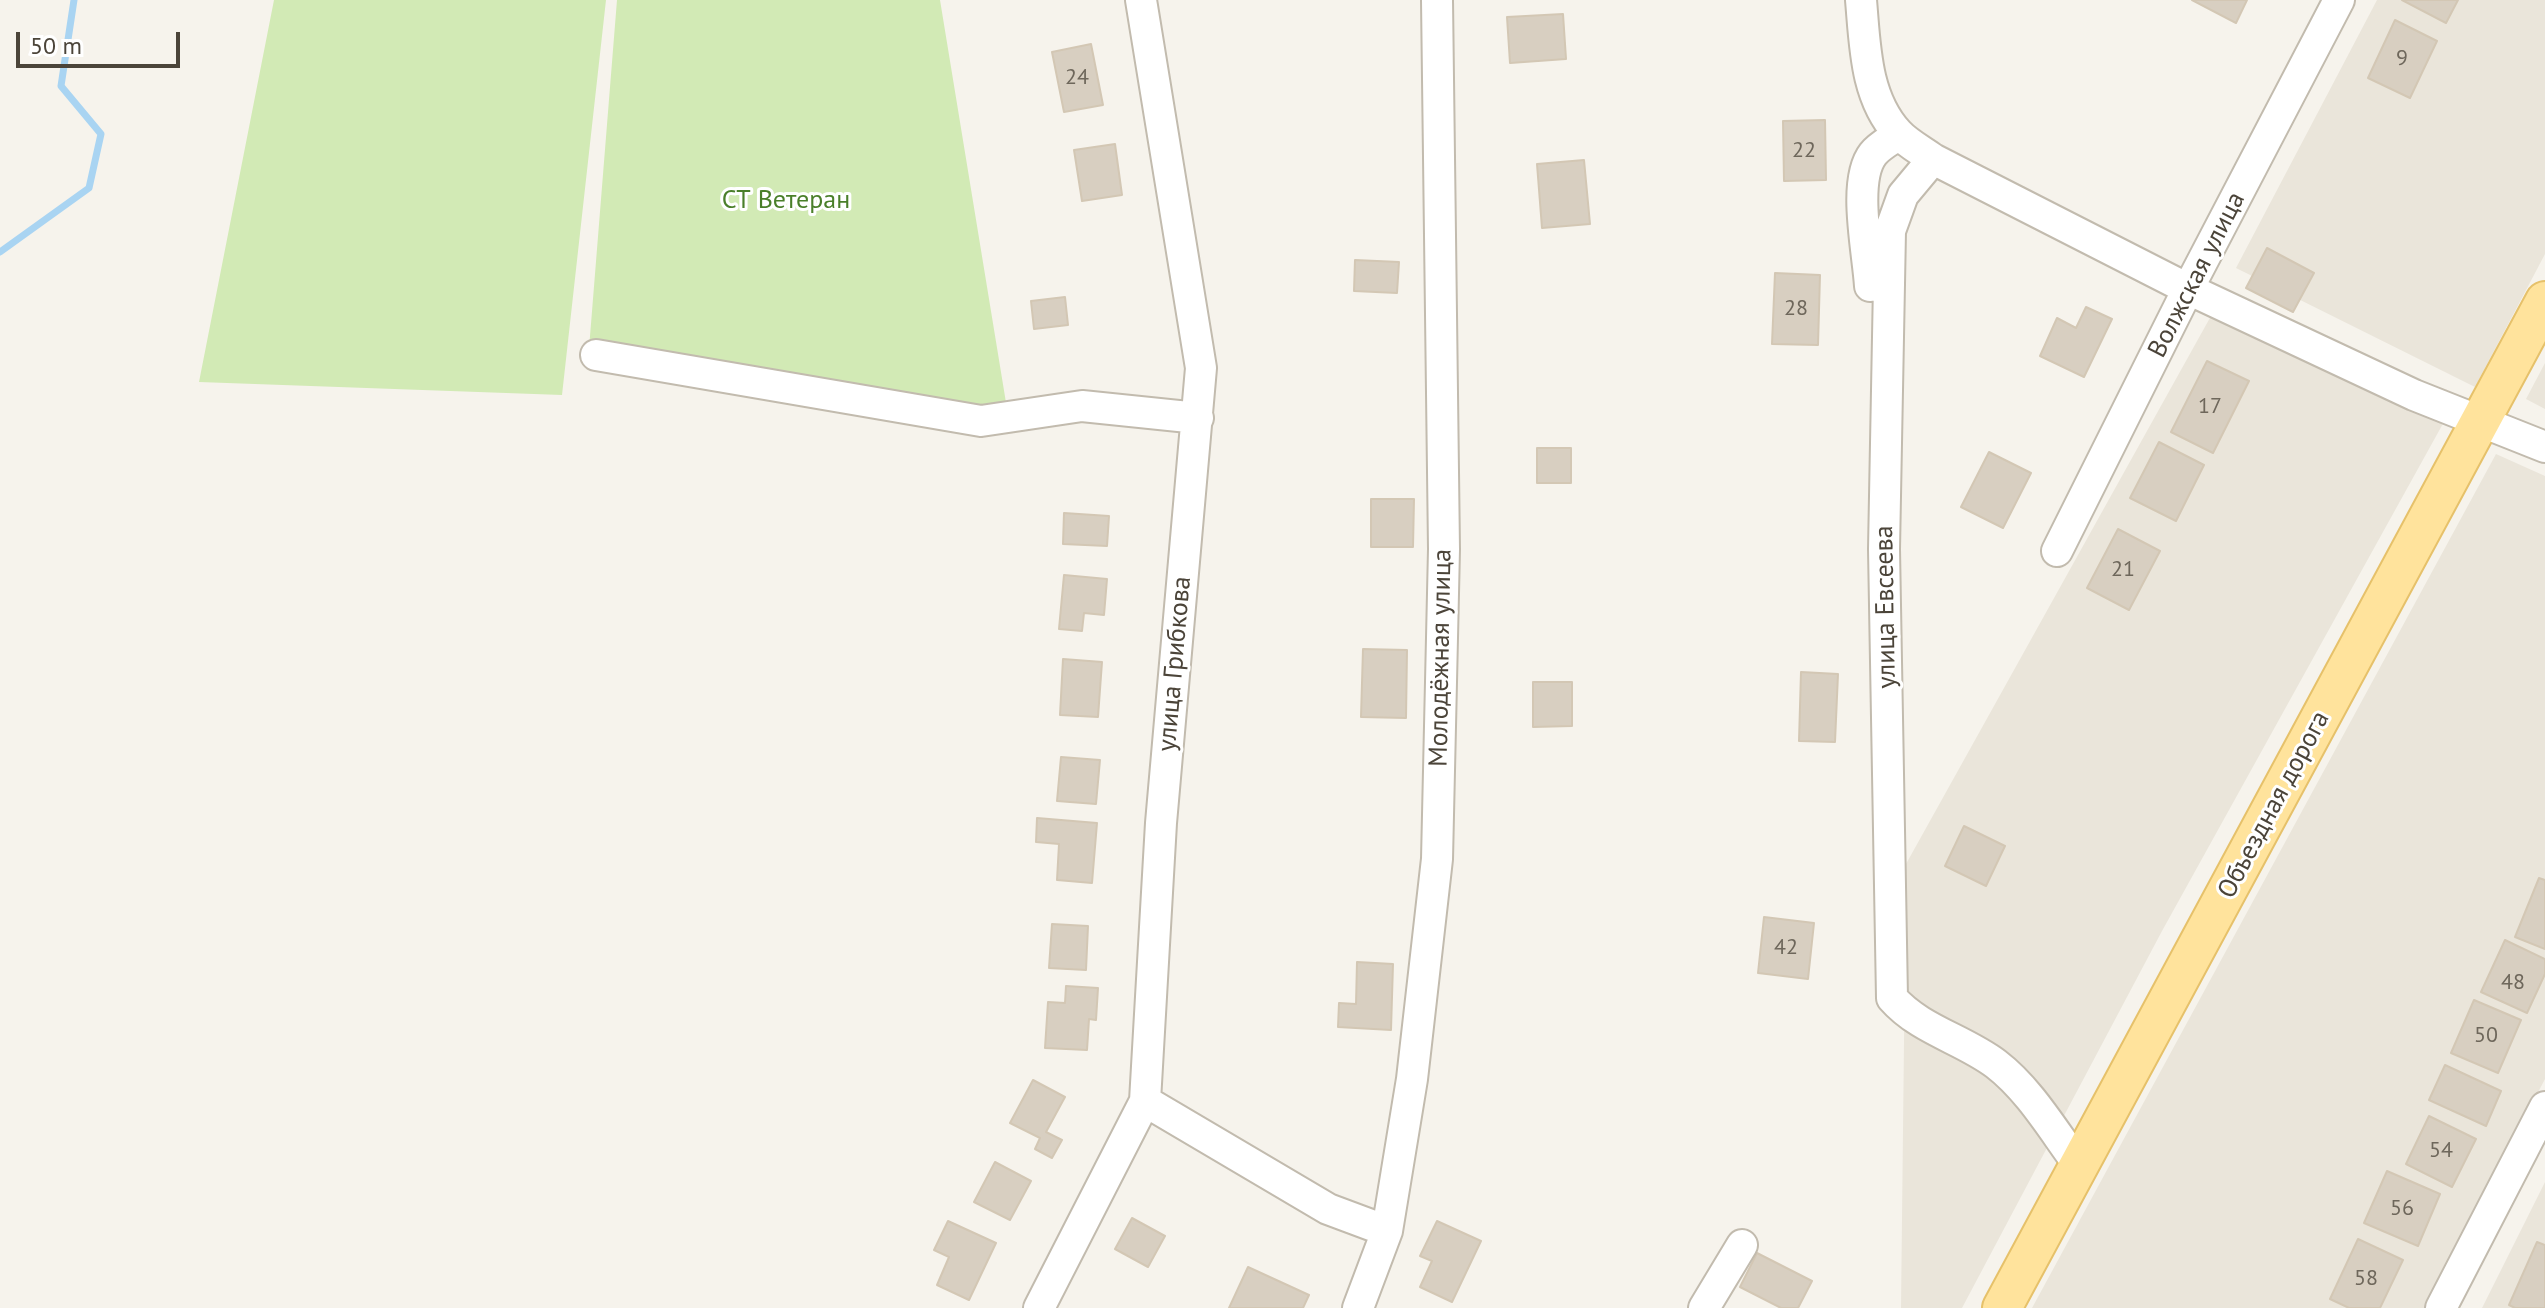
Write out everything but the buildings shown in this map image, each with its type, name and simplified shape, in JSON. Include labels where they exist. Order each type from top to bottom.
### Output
[{"type":"main road","name":"Объездная дорога","points":[[2002,1308],[2545,301]]},
{"type":"street","name":"улица Грибкова","points":[[1039,1308],[1145,1101],[1161,823],[1201,368],[1141,0]]},
{"type":"street","name":"Молодёжная улица","points":[[1358,1308],[1387,1231],[1412,1079],[1437,859],[1444,549],[1437,0]]},
{"type":"street","points":[[1861,0],[1868,74],[1886,118],[1899,134],[1933,159],[2188,289],[2414,395],[2545,447]]},
{"type":"street","name":"Волжская улица","points":[[2057,551],[2188,289],[2339,0]]},
{"type":"street","points":[[1870,286],[1862,187],[1866,166],[1875,151],[1899,134]]},
{"type":"street","name":"улица Евсеева","points":[[1933,159],[1903,195],[1890,231],[1884,549],[1892,998],[1906,1014],[1994,1062],[2014,1078],[2079,1165]]},
{"type":"street","points":[[596,355],[981,421],[1082,406],[1198,418]]},
{"type":"street","points":[[1145,1101],[1328,1209],[1387,1231]]},
{"type":"street","points":[[2441,1308],[2545,1107]]},
{"type":"street","points":[[1704,1308],[1742,1245]]},
{"type":"shaded area","points":[[2377,0],[2545,0],[2545,254],[2475,387],[2236,268]]},
{"type":"shaded area","points":[[2211,316],[2445,420],[2162,931],[1962,1308],[1901,1308],[1906,864]]},
{"type":"shaded area","points":[[2545,363],[2545,409],[2526,399]]},
{"type":"shaded area","points":[[2496,454],[2545,476],[2545,1079],[2425,1308],[2032,1308]]},
{"type":"shaded area","points":[[2545,1182],[2545,1308],[2482,1308]]},
{"type":"green space","points":[[274,0],[606,0],[562,395],[199,382]]},
{"type":"green space","name":"СТ Ветеран","points":[[617,0],[940,0],[1009,421],[588,361]]},
{"type":"waterway","points":[[0,252],[89,188],[101,134],[61,86],[74,0]]}]
